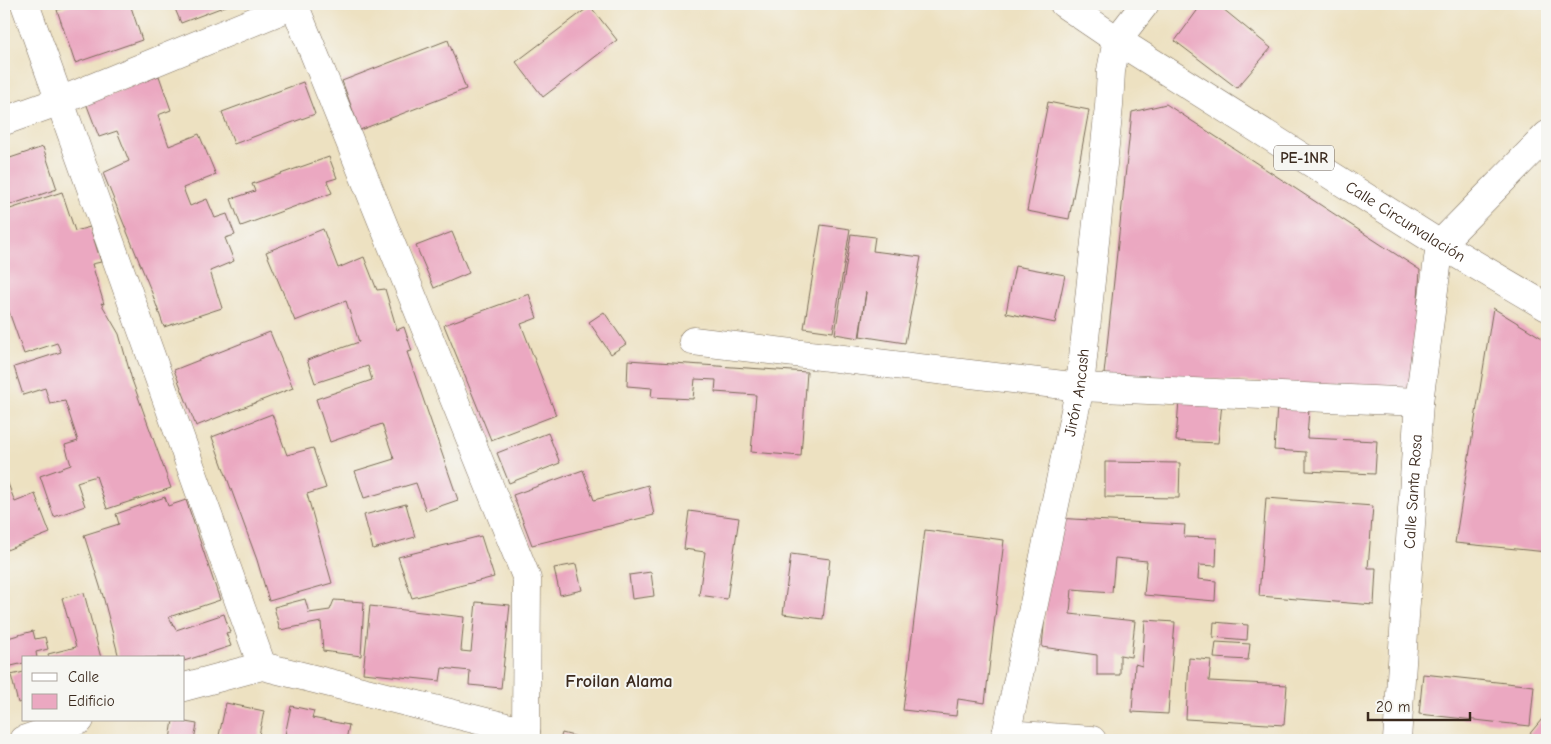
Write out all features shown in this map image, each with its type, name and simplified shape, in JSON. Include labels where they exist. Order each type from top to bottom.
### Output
[{"type":"street","points":[[25,4],[262,666]]},
{"type":"street","points":[[4,121],[60,101],[294,4],[527,579],[526,736],[262,666],[185,688]]},
{"type":"street","name":"Calle Circunvalación","points":[[1064,4],[1117,40],[1440,244],[1547,306]]},
{"type":"street","points":[[1117,40],[1144,4]]},
{"type":"street","name":"Jirón Ancash","points":[[1006,737],[1080,388],[1111,71],[1117,40]]},
{"type":"street","points":[[1440,244],[1547,135]]},
{"type":"street","name":"Calle Santa Rosa","points":[[1397,740],[1419,402],[1440,244]]},
{"type":"street","points":[[693,341],[1080,388],[1419,402]]},
{"type":"street","points":[[23,740],[74,722]]},
{"type":"street","points":[[1006,737],[1092,740]]},
{"type":"building","points":[[76,4],[130,4],[142,40],[75,63],[57,10]]},
{"type":"building","points":[[173,4],[231,4],[181,23]]},
{"type":"building","points":[[1202,4],[1217,4],[1271,48],[1237,88],[1175,41]]},
{"type":"building","points":[[590,6],[617,40],[543,97],[516,62]]},
{"type":"building","points":[[448,40],[466,89],[360,130],[342,81]]},
{"type":"building","points":[[159,76],[171,110],[158,115],[169,146],[199,134],[216,175],[183,188],[190,206],[207,199],[215,218],[227,214],[235,235],[225,238],[234,261],[210,271],[222,308],[164,327],[103,173],[129,161],[117,131],[99,137],[86,103]]},
{"type":"building","points":[[303,82],[315,114],[234,144],[222,112]]},
{"type":"building","points":[[1048,102],[1089,110],[1069,219],[1027,211]]},
{"type":"building","points":[[1166,104],[1420,270],[1412,390],[1104,374],[1132,112]]},
{"type":"building","points":[[43,147],[57,189],[4,207],[4,160]]},
{"type":"building","points":[[329,157],[337,178],[327,181],[332,193],[241,226],[231,199],[255,191],[252,184]]},
{"type":"building","points":[[62,192],[75,231],[90,227],[101,262],[92,264],[104,304],[101,303],[119,334],[132,380],[171,488],[107,509],[96,476],[77,482],[85,506],[54,517],[40,476],[71,465],[65,445],[78,441],[65,401],[50,404],[45,388],[23,395],[14,367],[61,352],[57,343],[24,354],[4,298],[4,211]]},
{"type":"building","points":[[821,225],[850,229],[833,332],[804,328]]},
{"type":"building","points":[[323,229],[338,268],[364,257],[377,290],[385,289],[397,330],[404,327],[412,351],[407,352],[458,500],[426,511],[416,483],[364,498],[355,471],[394,459],[382,424],[330,442],[316,399],[372,380],[368,366],[315,383],[307,360],[359,342],[346,301],[295,321],[266,252]]},
{"type":"building","points":[[452,232],[469,273],[434,288],[416,246]]},
{"type":"building","points":[[851,234],[875,237],[873,251],[921,257],[905,343],[860,336],[866,292],[859,338],[835,334]]},
{"type":"building","points":[[1015,266],[1065,275],[1055,323],[1006,313]]},
{"type":"building","points":[[529,294],[537,318],[521,324],[556,415],[491,440],[444,325]]},
{"type":"building","points":[[1493,308],[1547,341],[1547,552],[1455,543]]},
{"type":"building","points":[[604,312],[626,344],[611,354],[589,322]]},
{"type":"building","points":[[270,332],[293,388],[196,426],[174,370]]},
{"type":"building","points":[[628,360],[807,372],[801,456],[751,452],[756,395],[715,392],[716,380],[695,379],[693,399],[651,397],[652,388],[627,386]]},
{"type":"building","points":[[1179,399],[1222,403],[1218,443],[1176,441]]},
{"type":"building","points":[[1277,406],[1309,409],[1307,438],[1377,441],[1375,474],[1306,471],[1306,452],[1274,450]]},
{"type":"building","points":[[272,414],[287,455],[313,448],[326,488],[307,494],[332,583],[269,601],[257,560],[212,437]]},
{"type":"building","points":[[548,433],[560,463],[509,483],[497,453]]},
{"type":"building","points":[[1105,462],[1180,463],[1179,498],[1105,497]]},
{"type":"building","points":[[583,470],[594,500],[648,485],[654,515],[532,545],[513,495]]},
{"type":"building","points":[[4,473],[15,502],[35,494],[50,533],[4,551]]},
{"type":"building","points":[[165,497],[168,506],[186,500],[220,600],[169,617],[176,630],[224,614],[230,632],[226,633],[231,646],[185,661],[185,656],[118,656],[103,596],[84,535],[119,524],[116,514]]},
{"type":"building","points":[[1266,498],[1373,506],[1368,568],[1376,568],[1374,605],[1259,596]]},
{"type":"building","points":[[406,504],[415,537],[373,549],[364,515]]},
{"type":"building","points":[[689,511],[739,518],[727,599],[699,595],[705,552],[684,549]]},
{"type":"building","points":[[1054,518],[1185,525],[1184,537],[1217,538],[1216,566],[1199,565],[1198,579],[1216,581],[1215,601],[1144,595],[1147,561],[1115,558],[1112,592],[1072,589],[1070,614],[1135,621],[1131,657],[1120,655],[1120,675],[1097,675],[1097,655],[1042,647]]},
{"type":"building","points":[[925,530],[1004,540],[985,703],[958,699],[956,716],[903,710]]},
{"type":"building","points":[[481,536],[494,577],[412,598],[398,557]]},
{"type":"building","points":[[791,554],[830,559],[823,619],[783,614]]},
{"type":"building","points":[[576,564],[582,590],[560,595],[554,568]]},
{"type":"building","points":[[651,572],[654,596],[632,599],[629,575]]},
{"type":"building","points":[[84,593],[100,656],[48,656],[48,654],[76,647],[62,598]]},
{"type":"building","points":[[305,599],[309,613],[330,610],[334,600],[364,602],[361,656],[323,651],[321,622],[280,630],[274,607]]},
{"type":"building","points":[[476,602],[510,605],[501,688],[469,685],[470,671],[442,668],[440,681],[363,673],[370,606],[464,617],[461,651],[471,652]]},
{"type":"building","points":[[1145,620],[1175,622],[1168,714],[1132,712],[1135,664],[1142,666]]},
{"type":"building","points":[[1214,622],[1248,625],[1247,640],[1213,637]]},
{"type":"building","points":[[33,631],[35,639],[45,637],[48,649],[36,652],[37,656],[22,656],[22,663],[7,667],[4,654],[4,639]]},
{"type":"building","points":[[1216,642],[1250,644],[1248,660],[1214,658]]},
{"type":"building","points":[[1189,658],[1211,660],[1209,681],[1287,685],[1284,725],[1186,719]]},
{"type":"building","points":[[22,672],[22,702],[18,703],[11,675]]},
{"type":"building","points":[[1423,674],[1534,686],[1530,726],[1419,714]]},
{"type":"building","points":[[226,703],[264,711],[258,740],[218,740]]},
{"type":"building","points":[[291,706],[314,711],[312,718],[349,725],[346,740],[284,740]]},
{"type":"building","points":[[1547,713],[1547,740],[1525,740],[1527,737]]},
{"type":"building","points":[[173,722],[197,724],[194,740],[170,740]]},
{"type":"building","points":[[562,733],[589,740],[560,740]]},
{"type":"district","name":"Froilan Alama","points":[[619,681]]}]
